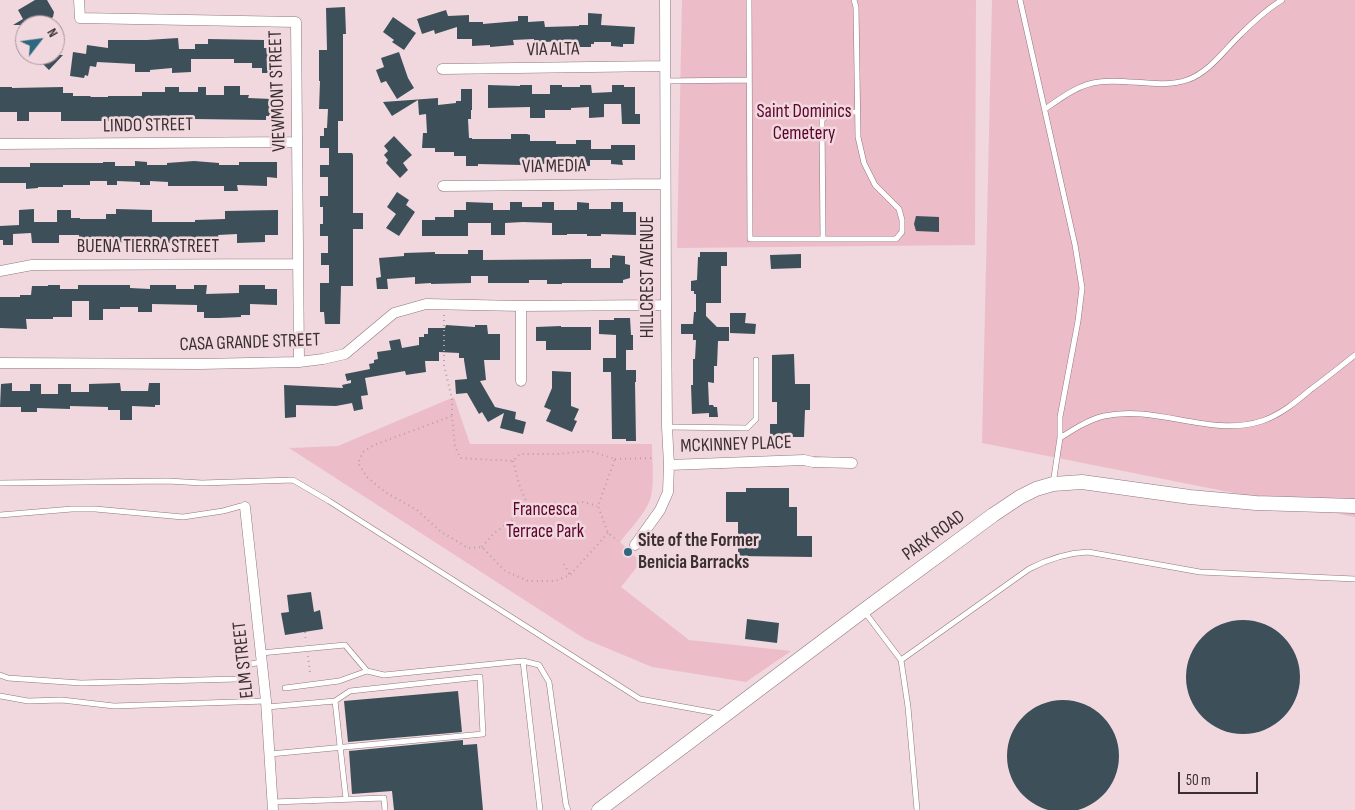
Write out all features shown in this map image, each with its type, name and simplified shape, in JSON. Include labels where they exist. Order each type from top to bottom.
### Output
[{"type":"street","name":"VIEWMONT STREET","points":[[79,0],[80,18],[296,22],[299,362]]},
{"type":"street","name":"HILLCREST AVENUE","points":[[635,545],[660,510],[668,492],[665,0]]},
{"type":"street","name":"VIA ALTA","points":[[442,69],[664,66]]},
{"type":"street","name":"LINDO STREET","points":[[0,144],[297,142]]},
{"type":"street","name":"VIA MEDIA","points":[[443,186],[665,184]]},
{"type":"street","name":"BUENA TIERRA STREET","points":[[0,271],[32,265],[298,264]]},
{"type":"street","name":"CASA GRANDE STREET","points":[[0,363],[200,364],[323,360],[345,354],[394,313],[426,304],[521,306],[666,305]]},
{"type":"street","points":[[521,306],[521,381]]},
{"type":"street","name":"MCKINNEY PLACE","points":[[669,465],[804,460],[852,464]]},
{"type":"street","name":"PARK ROAD","points":[[599,810],[863,611],[1020,497],[1036,489],[1053,484],[1082,482],[1190,497],[1256,503],[1355,506]]},
{"type":"street","name":"ELM STREET","points":[[245,508],[266,704],[273,806]]},
{"type":"lane","points":[[750,0],[750,239],[896,239],[902,232],[902,220],[899,210],[875,185],[864,163],[858,137],[856,7],[854,0]]},
{"type":"lane","points":[[1020,0],[1075,246],[1082,288],[1078,321],[1060,417],[1060,438],[1053,484]]},
{"type":"lane","points":[[1045,109],[1082,87],[1099,82],[1172,83],[1198,75],[1211,65],[1260,16],[1282,0]]},
{"type":"lane","points":[[665,81],[749,80]]},
{"type":"lane","points":[[823,239],[822,120],[830,112],[857,112]]},
{"type":"lane","points":[[1060,438],[1081,425],[1096,419],[1123,413],[1145,414],[1221,426],[1245,425],[1264,420],[1282,412],[1355,355]]},
{"type":"lane","points":[[667,427],[747,428],[756,419],[756,360]]},
{"type":"lane","points":[[0,483],[168,481],[202,483],[293,480],[640,699],[726,714]]},
{"type":"lane","points":[[0,514],[95,509],[183,516],[223,511],[240,506],[245,508]]},
{"type":"lane","points":[[901,660],[1029,569],[1042,562],[1074,553],[1088,552],[1200,572],[1355,579]]},
{"type":"lane","points":[[863,611],[901,660],[908,707],[917,810]]},
{"type":"lane","points":[[0,675],[8,678],[81,683],[238,679],[246,665],[261,658],[345,645],[367,671]]},
{"type":"lane","points":[[523,660],[540,810]]},
{"type":"lane","points":[[285,688],[339,681],[367,671],[384,675],[523,660],[539,665],[549,682],[568,810]]},
{"type":"lane","points":[[0,696],[28,701],[62,700],[114,706],[266,704],[335,701],[350,691],[480,677],[483,734],[269,754]]},
{"type":"lane","points":[[335,701],[346,799]]},
{"type":"lane","points":[[273,806],[346,799],[384,798],[385,810]]},
{"type":"path","points":[[444,314],[444,365],[452,399],[455,446],[460,458],[513,461],[520,454],[558,454],[590,451],[615,460],[655,458]]},
{"type":"path","points":[[452,416],[374,445],[363,452],[358,463],[367,477],[385,492],[417,510],[440,531],[468,548],[482,547],[494,534],[529,508],[584,502],[598,506]]},
{"type":"path","points":[[615,460],[598,506],[608,533],[618,541]]},
{"type":"path","points":[[513,461],[519,484],[529,508]]},
{"type":"path","points":[[482,547],[505,571],[528,581],[555,581],[570,576],[608,533]]},
{"type":"path","points":[[564,564],[570,576]]},
{"type":"green space","name":"Saint Dominics Cemetery","points":[[682,0],[976,0],[975,245],[677,248]]},
{"type":"green space","points":[[992,0],[1355,0],[1355,517],[982,443]]},
{"type":"green space","name":"Francesca Terrace Park","points":[[454,397],[470,444],[652,444],[652,494],[641,516],[620,542],[641,562],[621,587],[689,640],[791,651],[746,682],[652,667],[585,639],[289,448],[338,446]]},
{"type":"building","points":[[35,0],[47,0],[54,12],[53,15],[21,15],[18,10]]},
{"type":"building","points":[[345,7],[346,34],[343,34],[343,121],[338,121],[338,153],[352,153],[353,155],[353,213],[363,213],[363,229],[353,229],[353,286],[341,286],[340,324],[325,324],[324,312],[320,312],[320,283],[329,283],[329,265],[321,265],[321,253],[328,253],[328,236],[320,236],[320,224],[323,224],[323,207],[320,207],[320,196],[328,196],[328,177],[320,177],[320,165],[329,165],[329,148],[320,148],[320,136],[324,136],[324,128],[327,128],[328,109],[319,109],[319,50],[327,50],[326,8]]},
{"type":"building","points":[[446,10],[448,16],[469,15],[469,22],[483,22],[483,24],[518,21],[518,16],[528,16],[528,22],[544,21],[545,27],[588,25],[588,13],[602,14],[601,25],[635,27],[634,44],[623,44],[623,47],[611,46],[611,42],[594,42],[594,44],[591,44],[591,47],[579,47],[563,46],[562,41],[546,42],[546,46],[534,46],[534,39],[513,40],[514,45],[490,47],[490,45],[472,46],[472,39],[457,39],[457,27],[435,34],[434,30],[422,34],[417,19]]},
{"type":"building","points":[[393,17],[416,33],[404,50],[392,42],[394,40],[383,32]]},
{"type":"building","points":[[178,38],[179,49],[195,49],[195,44],[208,44],[208,39],[264,40],[264,48],[276,48],[276,73],[262,73],[262,68],[252,68],[252,63],[234,63],[234,59],[191,59],[191,72],[172,73],[172,68],[150,70],[150,72],[135,72],[135,64],[97,62],[96,67],[90,66],[88,76],[85,75],[84,78],[70,76],[73,52],[86,54],[87,45],[108,48],[108,40]]},
{"type":"building","points":[[399,52],[408,78],[414,88],[397,99],[386,81],[381,83],[376,70],[384,67],[381,58]]},
{"type":"building","points":[[44,65],[54,65],[49,70]]},
{"type":"building","points":[[488,85],[532,85],[532,94],[550,94],[550,85],[580,87],[580,85],[591,85],[592,93],[612,92],[612,85],[635,87],[635,114],[640,114],[640,124],[622,124],[621,104],[604,104],[604,117],[589,118],[589,107],[571,108],[571,110],[545,110],[545,118],[530,118],[530,107],[488,108]]},
{"type":"building","points":[[224,86],[240,86],[240,95],[249,95],[248,98],[272,99],[272,116],[266,116],[266,120],[194,119],[176,118],[176,116],[153,116],[149,117],[149,121],[61,121],[61,112],[29,112],[29,121],[17,121],[17,112],[0,112],[0,87],[63,87],[63,93],[73,93],[73,96],[108,97],[142,96],[142,92],[165,92],[165,87],[179,87],[179,92],[198,92],[198,87],[206,87],[206,95],[224,95]]},
{"type":"building","points":[[461,89],[472,89],[471,119],[468,119],[469,138],[511,139],[511,134],[527,134],[530,135],[530,141],[556,141],[556,144],[576,144],[576,140],[591,140],[591,149],[611,149],[611,145],[635,145],[635,160],[622,160],[623,165],[611,164],[611,160],[590,160],[590,166],[522,162],[522,165],[478,164],[478,166],[466,166],[466,156],[454,156],[454,152],[435,152],[435,148],[422,148],[423,133],[427,133],[426,114],[419,115],[418,100],[392,116],[383,102],[438,98],[438,105],[456,103],[456,101],[461,101]]},
{"type":"building","points":[[394,136],[412,155],[403,163],[408,170],[400,178],[386,163],[388,160],[384,155],[388,151],[384,146]]},
{"type":"building","points":[[135,161],[147,162],[147,165],[167,165],[167,163],[194,161],[219,163],[219,165],[239,165],[239,162],[277,162],[277,178],[267,177],[267,186],[237,185],[238,191],[224,191],[224,186],[168,186],[168,182],[150,181],[150,185],[140,185],[140,182],[117,181],[117,185],[107,185],[107,181],[90,181],[90,185],[63,185],[63,187],[26,189],[26,183],[0,183],[0,167],[30,167],[30,163],[103,162],[115,162],[115,166],[135,166]]},
{"type":"building","points":[[397,192],[409,200],[406,205],[415,212],[399,236],[386,228],[396,214],[387,207]]},
{"type":"building","points":[[466,202],[493,203],[493,210],[510,210],[510,202],[522,202],[522,207],[542,207],[542,202],[554,202],[554,210],[577,210],[577,202],[589,203],[589,209],[611,209],[611,202],[623,202],[623,212],[636,212],[636,235],[552,235],[552,223],[523,222],[505,223],[505,235],[491,235],[491,223],[468,223],[468,236],[422,236],[422,220],[435,220],[435,217],[454,217],[454,210],[466,210]]},
{"type":"building","points":[[34,209],[34,222],[57,222],[57,210],[71,210],[71,218],[106,219],[106,214],[116,214],[116,209],[152,210],[152,222],[195,222],[195,220],[225,219],[225,211],[278,210],[278,235],[265,235],[265,242],[237,243],[237,234],[218,235],[219,238],[206,239],[206,242],[176,239],[176,243],[91,243],[91,239],[79,238],[79,235],[59,235],[59,243],[32,243],[31,233],[13,234],[13,245],[3,245],[3,240],[0,240],[0,226],[19,225],[19,210]]},
{"type":"building","points":[[916,216],[939,217],[939,232],[916,231],[914,224]]},
{"type":"building","points":[[468,250],[483,250],[483,260],[591,259],[591,268],[610,268],[610,258],[612,258],[612,255],[625,256],[625,264],[630,265],[630,278],[623,280],[623,283],[547,284],[547,280],[529,280],[529,283],[488,283],[488,276],[471,276],[471,283],[415,284],[415,277],[387,279],[388,289],[377,289],[376,278],[381,277],[379,258],[404,256],[404,253],[468,254]]},
{"type":"building","points":[[700,252],[727,252],[727,266],[721,266],[721,303],[706,303],[706,316],[717,327],[729,327],[729,341],[718,341],[717,366],[714,366],[714,383],[708,382],[709,405],[717,407],[718,417],[709,417],[709,413],[692,414],[691,385],[693,385],[693,359],[695,359],[696,340],[693,340],[693,334],[681,334],[681,324],[693,324],[694,312],[696,312],[696,294],[694,294],[694,291],[691,291],[691,281],[697,280]]},
{"type":"building","points":[[801,254],[801,268],[771,269],[770,255]]},
{"type":"building","points":[[60,285],[60,289],[78,289],[78,285],[130,285],[130,288],[150,289],[150,285],[176,285],[176,289],[194,289],[194,285],[207,285],[206,294],[239,293],[239,285],[265,285],[265,289],[277,289],[277,305],[250,304],[250,315],[204,318],[204,312],[197,312],[197,305],[152,304],[152,312],[138,312],[138,307],[103,309],[103,320],[89,320],[89,301],[72,301],[72,317],[26,319],[27,329],[0,328],[0,297],[31,295],[32,286]]},
{"type":"building","points":[[730,313],[746,313],[745,323],[756,324],[755,334],[730,333]]},
{"type":"building","points":[[614,318],[630,318],[633,350],[626,350],[626,370],[636,370],[636,441],[612,439],[611,372],[603,372],[603,358],[616,358],[616,335],[599,334],[599,320],[614,320]]},
{"type":"building","points":[[446,325],[475,327],[475,325],[487,325],[488,334],[500,334],[500,360],[484,360],[486,380],[480,381],[495,407],[516,412],[515,419],[526,422],[523,434],[500,428],[504,413],[488,422],[482,412],[479,414],[467,393],[456,394],[455,380],[467,379],[464,358],[459,358],[459,353],[439,352],[439,361],[425,361],[426,372],[406,375],[405,371],[365,378],[368,395],[361,396],[363,409],[354,411],[352,403],[336,406],[296,405],[296,417],[285,418],[284,385],[343,388],[342,385],[351,383],[351,380],[347,381],[345,374],[370,369],[369,364],[374,363],[374,360],[378,359],[377,352],[391,350],[389,341],[400,339],[402,348],[419,345],[419,337],[424,337],[424,334],[428,334],[428,328],[445,328]]},
{"type":"building","points":[[536,327],[591,327],[591,350],[546,350],[546,341],[536,341]]},
{"type":"building","points":[[794,354],[795,384],[810,384],[810,410],[805,410],[804,437],[770,437],[770,424],[777,424],[777,402],[772,402],[772,355]]},
{"type":"building","points":[[552,371],[571,372],[571,406],[579,409],[574,420],[577,421],[572,432],[546,421],[551,410],[544,407],[552,388]]},
{"type":"building","points":[[12,383],[12,391],[30,391],[30,384],[41,384],[41,394],[58,394],[58,384],[71,384],[71,392],[89,392],[89,384],[120,383],[121,391],[148,391],[149,383],[160,383],[160,405],[155,405],[155,407],[132,406],[132,420],[120,420],[120,410],[108,410],[108,407],[70,406],[70,409],[37,408],[37,412],[21,412],[21,407],[0,407],[1,384]]},
{"type":"building","points":[[746,488],[789,488],[789,507],[797,507],[797,536],[812,536],[812,557],[738,556],[738,522],[726,522],[726,492],[746,492]]},
{"type":"building","points":[[311,592],[314,612],[320,610],[323,629],[285,635],[281,613],[289,612],[287,595]]},
{"type":"building","points":[[747,619],[779,623],[777,643],[745,639]]},
{"type":"building","points":[[1243,620],[1265,625],[1283,637],[1295,655],[1300,677],[1295,699],[1283,717],[1265,729],[1243,734],[1221,729],[1203,717],[1191,699],[1186,677],[1191,655],[1203,637],[1221,625]]},
{"type":"building","points":[[458,691],[462,732],[348,742],[344,701]]},
{"type":"building","points":[[1063,700],[1085,704],[1103,716],[1115,734],[1119,756],[1115,778],[1103,796],[1085,808],[1063,812],[1041,808],[1023,796],[1011,778],[1007,756],[1011,734],[1023,716],[1041,704]]},
{"type":"building","points":[[463,740],[463,745],[477,744],[483,810],[394,810],[392,791],[352,794],[349,751]]},
{"type":"place","name":"Site of the Former Benicia Barracks","points":[[628,552]]}]
